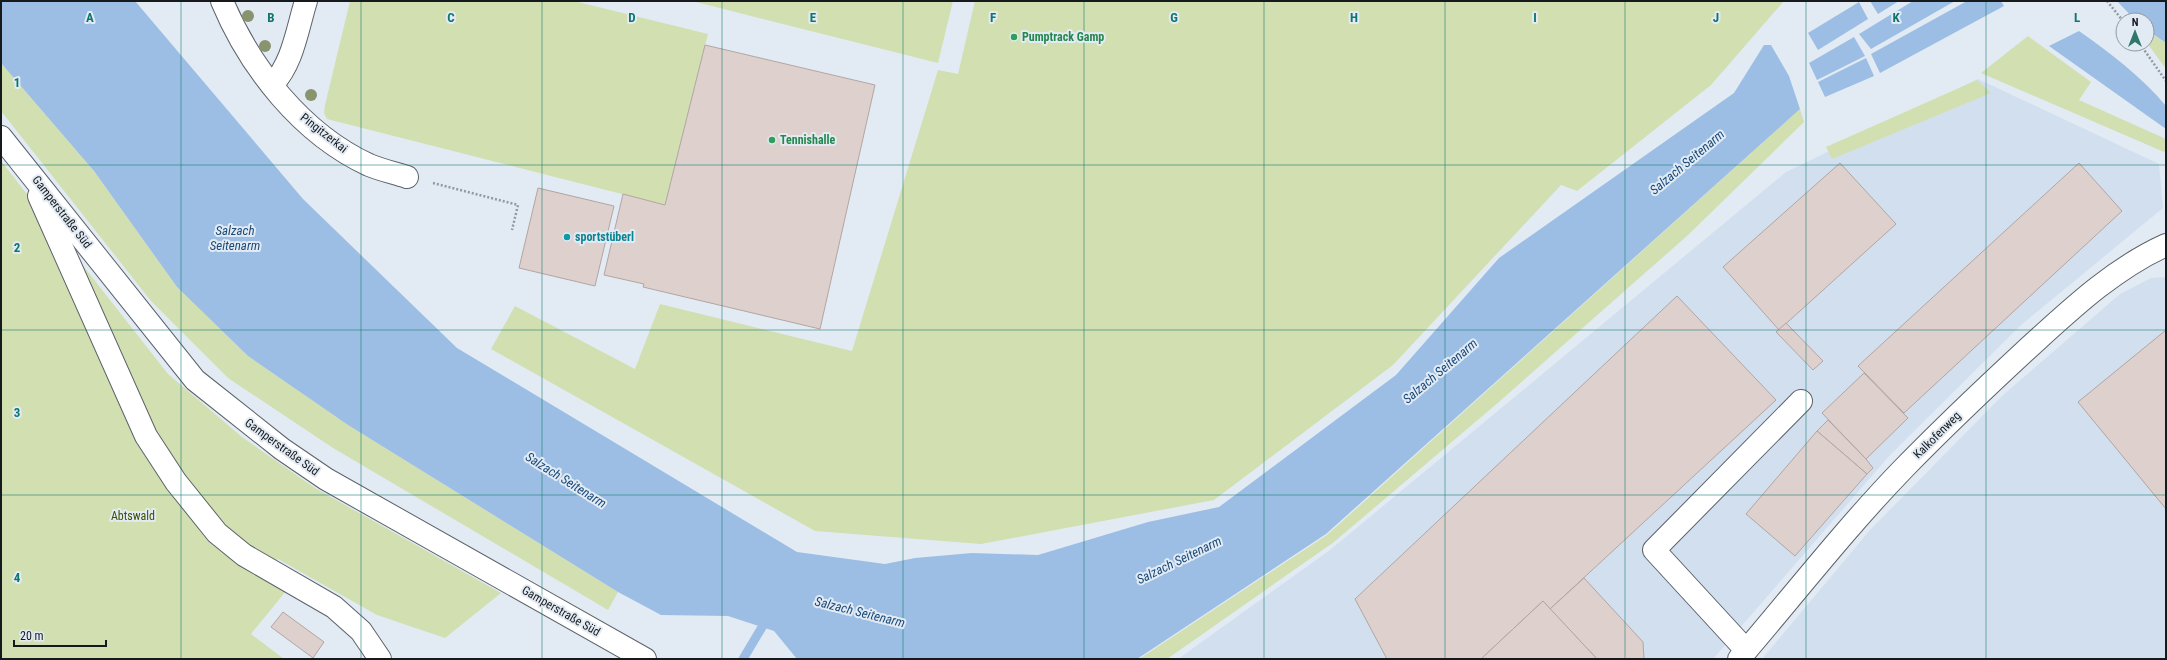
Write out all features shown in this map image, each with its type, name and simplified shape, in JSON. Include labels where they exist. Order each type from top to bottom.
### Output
[{"type":"street","name":"Pingitzerkai","points":[[222,1],[240,39],[262,75],[304,119],[334,144],[370,165],[407,177]]},
{"type":"street","points":[[272,86],[282,74],[290,55],[306,1]]},
{"type":"street","name":"Gamperstraße Süd","points":[[1,137],[195,380],[282,449],[326,479],[645,659]]},
{"type":"street","points":[[25,166],[146,436],[176,482],[217,533],[244,555],[334,607],[361,631],[380,659]]},
{"type":"street","name":"Kalkofenweg","points":[[1742,655],[1834,546],[1902,470],[1993,380],[2095,289],[2139,257],[2166,245]]},
{"type":"street","points":[[1742,655],[1654,550],[1801,401]]},
{"type":"path","points":[[2106,1],[2115,12]]},
{"type":"path","points":[[2146,52],[2166,81]]},
{"type":"path","points":[[407,177],[518,205],[512,230]]},
{"type":"shaded area","points":[[1978,79],[2159,164],[2163,208],[2021,325],[1890,455],[1713,659],[1178,659],[1330,550],[1786,172]]},
{"type":"shaded area","points":[[2166,277],[2166,659],[1762,659],[1870,530],[2002,396],[2120,294],[2151,278]]},
{"type":"green space","points":[[350,1],[574,1],[708,34],[665,205],[327,119],[324,113],[325,105]]},
{"type":"green space","points":[[692,1],[953,1],[938,63]]},
{"type":"green space","points":[[975,1],[1784,1],[1711,85],[1577,191],[1561,185],[1393,365],[1214,500],[981,544],[815,531],[491,349],[515,306],[635,369],[660,304],[852,351],[938,70],[958,74]]},
{"type":"green space","points":[[2028,36],[2091,82],[2079,100],[2166,139],[2166,149],[2164,152],[1981,73]]},
{"type":"green space","points":[[2155,36],[2166,43],[2166,69],[2154,52],[2155,52]]},
{"type":"green space","points":[[1,63],[94,171],[177,287],[248,356],[348,425],[618,592],[608,610],[333,448],[228,378],[151,301],[1,111]]},
{"type":"green space","points":[[1977,80],[1991,93],[1832,159],[1826,147]]},
{"type":"green space","points":[[1800,109],[1804,122],[1688,235],[1500,401],[1334,542],[1167,659],[1139,659],[1327,535]]},
{"type":"green space","name":"Abtswald","points":[[1,161],[168,374],[242,437],[315,488],[501,593],[445,638],[377,615],[278,559],[262,575],[286,591],[251,634],[284,659],[1,659]]},
{"type":"water","name":"Salzach Seitenarm","points":[[1,1],[135,1],[303,199],[457,348],[797,552],[885,564],[915,558],[972,553],[1038,555],[1148,522],[1219,507],[1396,375],[1499,258],[1734,93],[1764,45],[1771,45],[1789,76],[1800,109],[1326,534],[1137,659],[797,659],[774,631],[728,616],[661,615],[618,592],[348,425],[248,356],[177,287],[94,171],[1,63]]},
{"type":"water","points":[[1870,1],[1899,1],[1878,14]]},
{"type":"water","points":[[1913,1],[1955,1],[1871,49],[1859,34]]},
{"type":"water","points":[[1967,1],[2001,1],[2004,6],[1880,73],[1871,54]]},
{"type":"water","points":[[2117,1],[2166,1],[2166,43],[2155,35],[2155,12],[2127,12]]},
{"type":"water","points":[[1859,2],[1868,19],[1818,50],[1808,33]]},
{"type":"water","points":[[2079,31],[2125,66],[2166,106],[2166,129],[2049,46]]},
{"type":"water","points":[[1854,37],[1865,56],[1817,80],[1809,63]]},
{"type":"water","points":[[1866,58],[1874,76],[1825,97],[1818,82]]},
{"type":"building","name":"Tennishalle","points":[[705,45],[875,85],[820,329],[643,287],[644,284],[604,275],[623,194],[665,205]]},
{"type":"building","points":[[1840,163],[1896,224],[1779,330],[1723,267]]},
{"type":"building","points":[[2079,163],[2122,211],[1904,413],[1858,366]]},
{"type":"building","name":"sportstüberl","points":[[538,188],[614,206],[595,286],[519,268]]},
{"type":"building","points":[[1677,296],[1776,400],[1550,609],[1543,601],[1481,659],[1387,659],[1355,599]]},
{"type":"building","points":[[1786,323],[1823,361],[1813,370],[1776,332]]},
{"type":"building","points":[[2166,330],[2166,509],[2078,402]]},
{"type":"building","points":[[1864,373],[1908,418],[1866,459],[1822,413]]},
{"type":"building","points":[[1828,420],[1873,468],[1867,474],[1817,431]]},
{"type":"building","points":[[1817,431],[1867,474],[1795,556],[1746,514]]},
{"type":"building","points":[[1584,578],[1643,642],[1644,659],[1597,659],[1550,609]]},
{"type":"building","points":[[1543,601],[1597,659],[1481,659]]},
{"type":"building","points":[[283,612],[324,642],[313,658],[271,627]]},
{"type":"waterway","points":[[743,659],[768,617]]},
{"type":"place","name":"Pumptrack Gamp","points":[[1014,37]]},
{"type":"place","name":"Tennishalle","points":[[772,140]]},
{"type":"place","name":"sportstüberl","points":[[567,237]]}]
